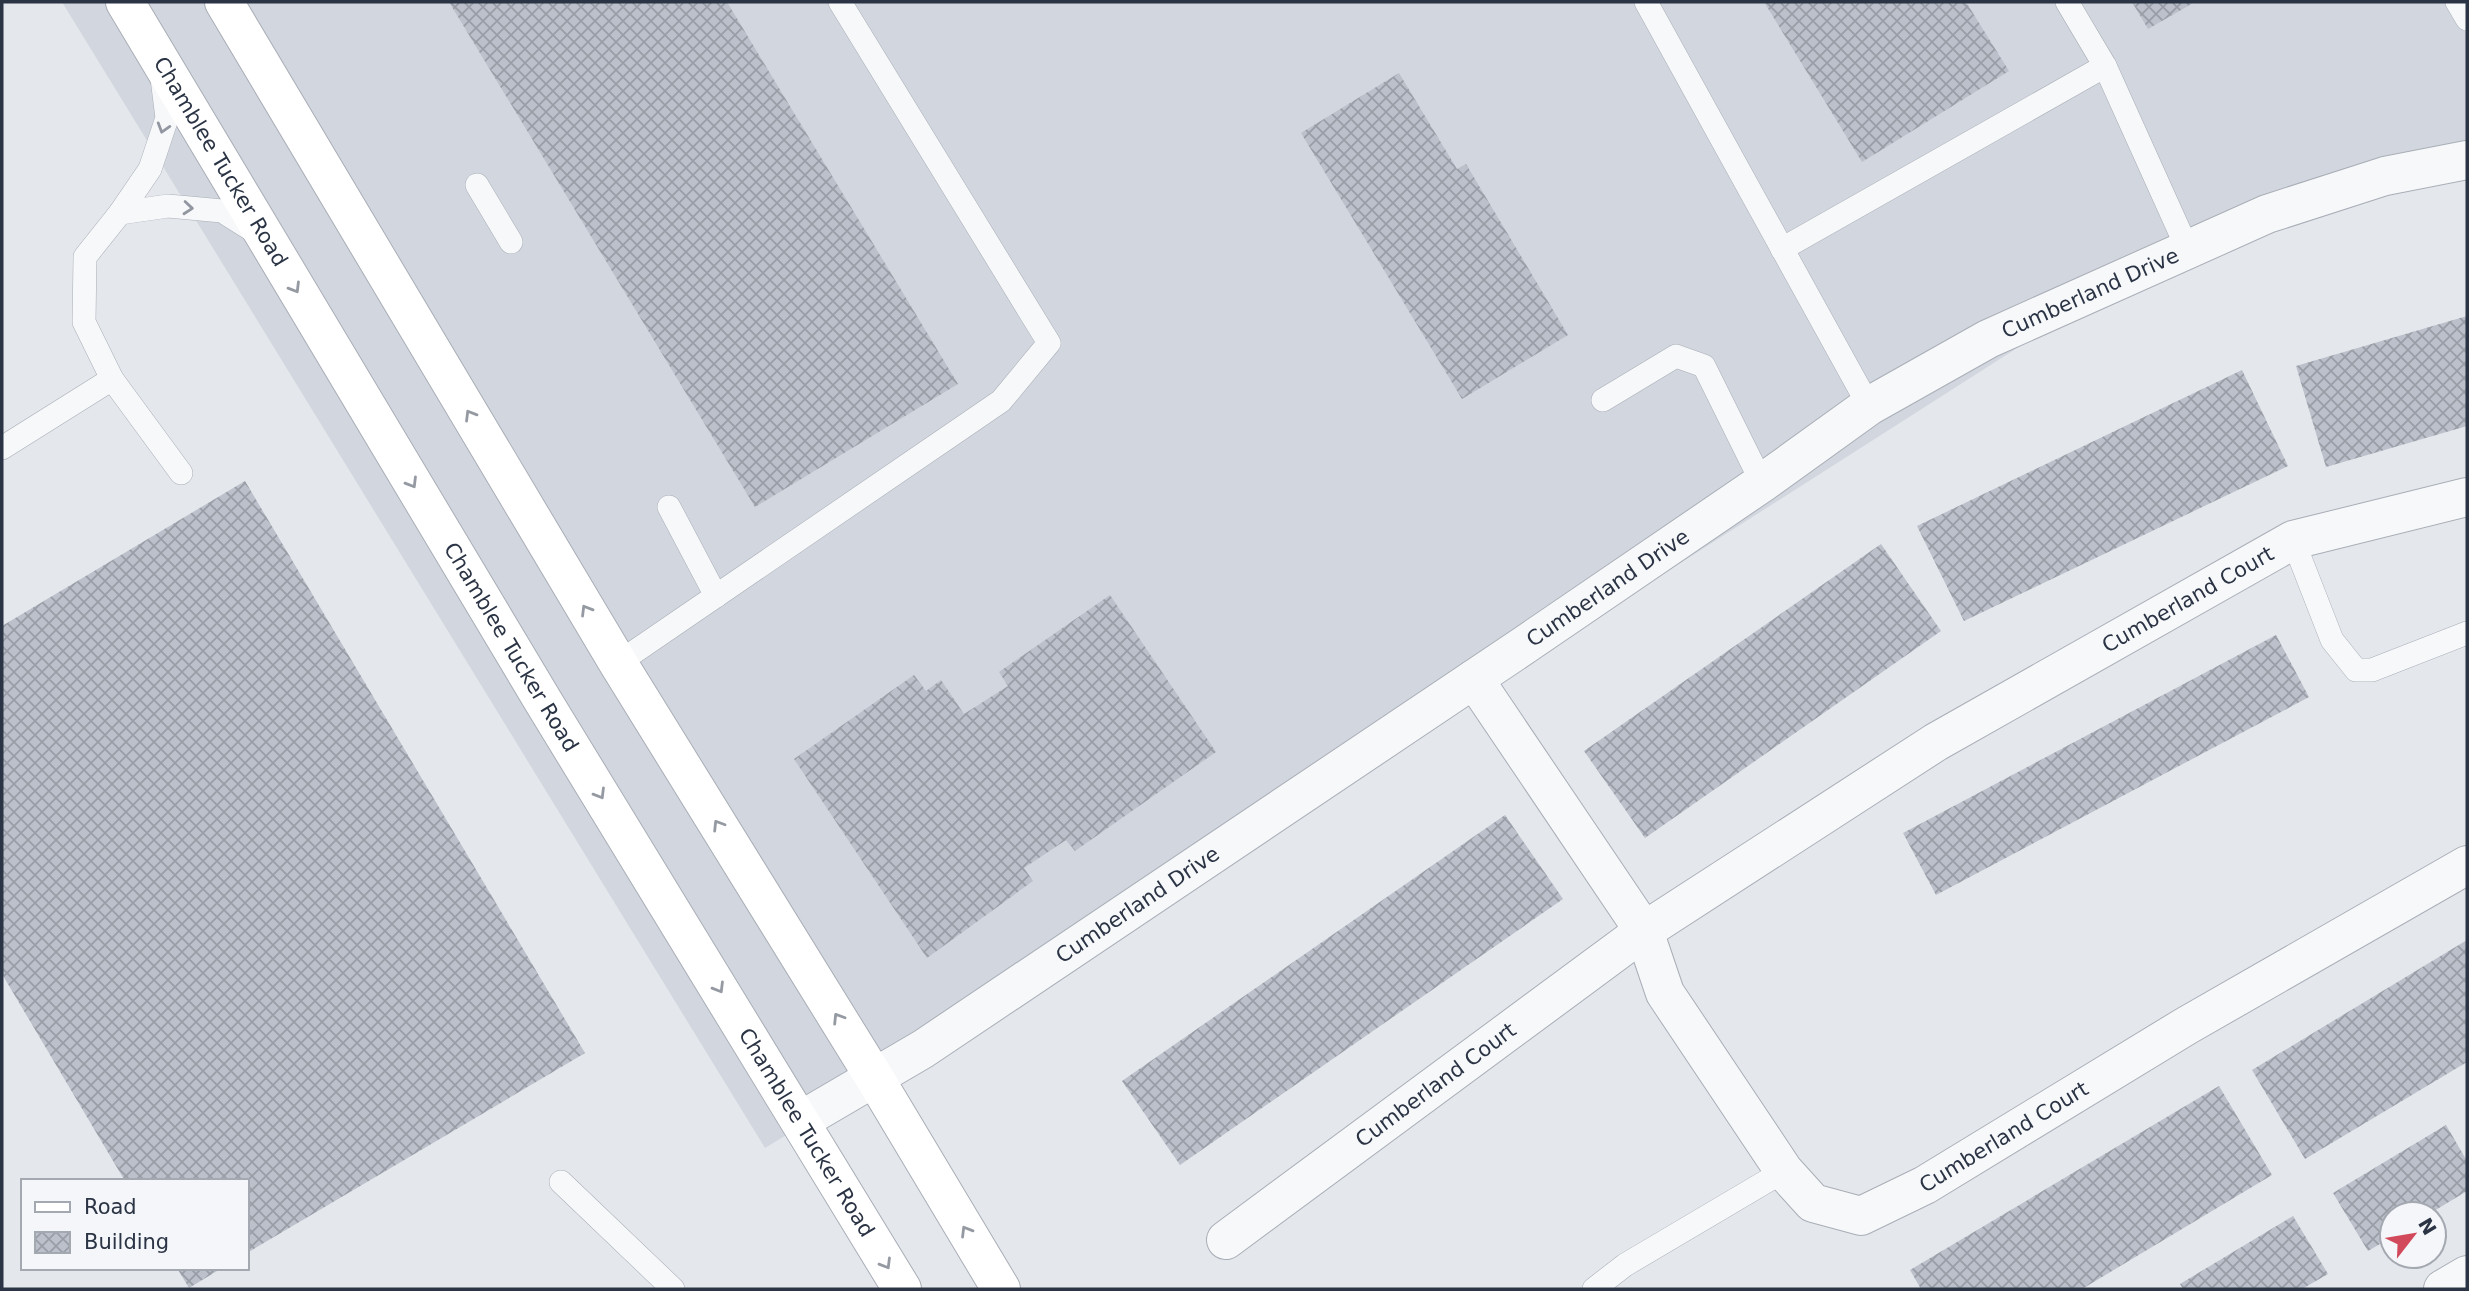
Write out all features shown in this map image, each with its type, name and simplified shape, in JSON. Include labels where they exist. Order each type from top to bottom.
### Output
[{"type":"main road","name":"Chamblee Tucker Road","points":[[125,2],[536,690],[902,1289]]},
{"type":"main road","points":[[224,2],[618,663],[874,1077],[1001,1289]]},
{"type":"street","name":"Cumberland Drive","points":[[800,1121],[923,1049],[1474,679],[1762,483],[1869,406],[1988,340],[2267,214],[2385,176],[2467,160]]},
{"type":"street","name":"Cumberland Court","points":[[1226,1240],[1644,931],[1936,742],[2293,540],[2467,497]]},
{"type":"street","name":"Cumberland Court","points":[[1474,679],[1644,931],[1664,993],[1784,1171],[1812,1203],[1861,1216],[1925,1185],[2186,1026],[2467,865]]},
{"type":"street","points":[[2443,1289],[2467,1275]]},
{"type":"lane","points":[[618,663],[1001,401],[1049,343],[840,2]]},
{"type":"lane","points":[[1646,2],[1869,406]]},
{"type":"lane","points":[[2067,2],[2105,66],[2188,250]]},
{"type":"lane","points":[[2457,2],[2467,19]]},
{"type":"lane","points":[[160,61],[167,118],[150,169],[85,257],[84,322],[112,379],[181,473]]},
{"type":"lane","points":[[1782,249],[2105,66]]},
{"type":"lane","points":[[477,185],[511,242]]},
{"type":"lane","points":[[120,213],[168,206],[222,211],[266,238]]},
{"type":"lane","points":[[1603,400],[1676,356],[1704,366],[1762,483]]},
{"type":"lane","points":[[2,448],[112,379]]},
{"type":"lane","points":[[669,507],[716,596]]},
{"type":"lane","points":[[2293,540],[2332,640],[2356,670],[2372,670],[2467,633]]},
{"type":"lane","points":[[1594,1289],[1625,1265],[1784,1171]]},
{"type":"lane","points":[[561,1182],[673,1289]]},
{"type":"shaded area","points":[[62,2],[2467,2],[2467,171],[2163,255],[1475,694],[954,1033],[765,1148]]},
{"type":"building","points":[[449,2],[727,2],[958,384],[755,507]]},
{"type":"building","points":[[1764,2],[1966,2],[2009,71],[1862,162]]},
{"type":"building","points":[[2132,2],[2195,2],[2148,29]]},
{"type":"building","points":[[1399,73],[1457,169],[1466,164],[1568,335],[1462,399],[1301,133]]},
{"type":"building","points":[[2467,316],[2467,426],[2326,467],[2296,366]]},
{"type":"building","points":[[2242,370],[2288,466],[1964,621],[1917,526]]},
{"type":"building","points":[[245,481],[585,1053],[248,1252],[248,1179],[124,1179],[2,974],[2,626]]},
{"type":"building","points":[[1881,544],[1941,631],[1645,838],[1584,751]]},
{"type":"building","points":[[1110,595],[1216,752],[1075,851],[1066,840],[1024,868],[1033,881],[927,958],[794,759],[914,675],[926,691],[941,680],[964,714],[1008,686],[999,672]]},
{"type":"building","points":[[2276,635],[2309,697],[1936,895],[1903,833]]},
{"type":"building","points":[[1505,815],[1563,899],[1180,1165],[1122,1081]]},
{"type":"building","points":[[2467,940],[2467,1062],[2305,1159],[2252,1070]]},
{"type":"building","points":[[2219,1086],[2272,1175],[2082,1289],[1921,1289],[1910,1270]]},
{"type":"building","points":[[2446,1125],[2467,1161],[2467,1191],[2448,1202],[2448,1200],[2378,1200],[2378,1245],[2368,1251],[2333,1193]]},
{"type":"building","points":[[2293,1216],[2328,1274],[2302,1289],[2183,1289],[2180,1284]]},
{"type":"building","points":[[178,1270],[219,1270],[189,1288]]}]
